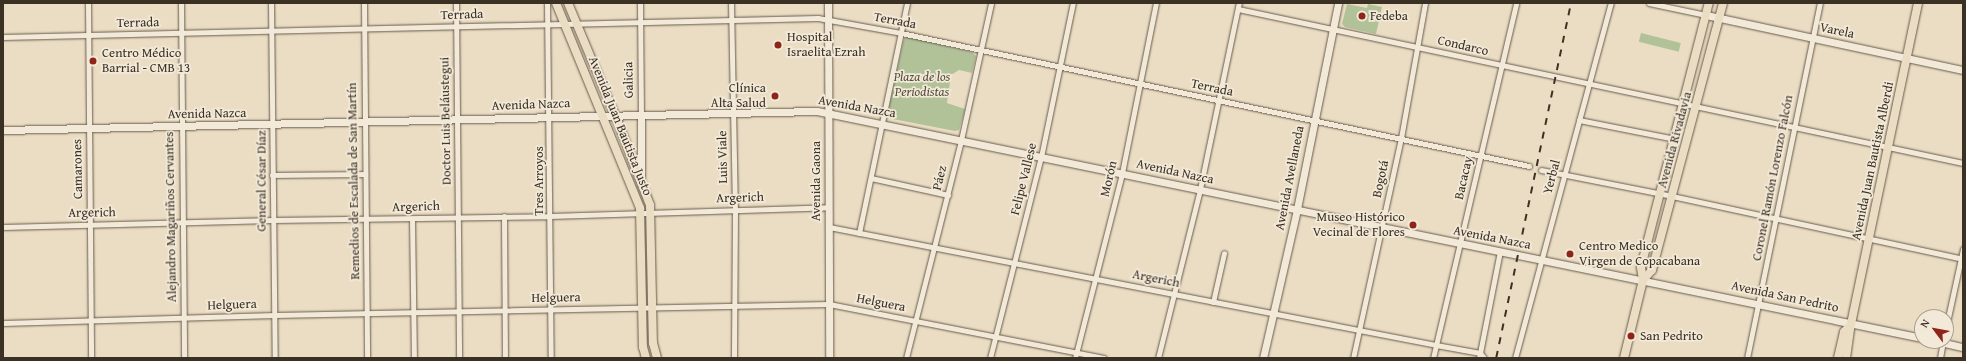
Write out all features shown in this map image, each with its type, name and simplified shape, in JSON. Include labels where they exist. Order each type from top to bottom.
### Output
[{"type":"main road","name":"Avenida Juan Bautista Justo","points":[[556,3],[636,196],[641,212],[643,347],[645,358]]},
{"type":"main road","name":"Avenida Juan Bautista Justo","points":[[568,3],[641,181],[651,212],[651,306],[653,343],[657,358]]},
{"type":"main road","name":"Avenida Gaona","points":[[828,3],[829,358]]},
{"type":"main road","name":"Avenida Avellaneda","points":[[1263,358],[1297,209],[1338,3]]},
{"type":"main road","name":"Avenida Rivadavia","points":[[1624,358],[1643,280],[1640,267],[1675,139],[1709,3]]},
{"type":"main road","name":"Avenida Rivadavia","points":[[1643,280],[1652,270],[1723,3]]},
{"type":"main road","name":"Avenida Juan Bautista Alberdi","points":[[1846,358],[1851,324],[1918,3]]},
{"type":"main road","name":"Varela","points":[[1706,14],[1963,70]]},
{"type":"main road","name":"Avenida Nazca","points":[[3,130],[181,127],[641,114],[828,112],[1461,244],[1643,280]]},
{"type":"main road","name":"Galicia","points":[[641,114],[641,181]]},
{"type":"main road","name":"Avenida San Pedrito","points":[[1643,280],[1914,336]]},
{"type":"main road","name":"Avenida Juan Bautista Alberdi","points":[[1838,358],[1844,332],[1851,324]]},
{"type":"street","name":"Camarones","points":[[88,3],[87,35],[91,358]]},
{"type":"street","name":"Alejandro Magariños Cervantes","points":[[181,3],[184,358]]},
{"type":"street","name":"General César Díaz","points":[[271,3],[275,358]]},
{"type":"street","name":"Remedios de Escalada de San Martín","points":[[364,3],[364,174],[367,358]]},
{"type":"street","name":"Doctor Luis Beláustegui","points":[[456,3],[459,358]]},
{"type":"street","name":"Tres Arroyos","points":[[547,3],[551,358]]},
{"type":"street","name":"Galicia","points":[[640,3],[641,114]]},
{"type":"street","name":"Luis Viale","points":[[731,3],[735,210],[734,358]]},
{"type":"street","points":[[859,232],[883,124],[907,3]]},
{"type":"street","name":"Páez","points":[[906,358],[948,195],[991,3]]},
{"type":"street","name":"Felipe Vallese","points":[[990,358],[1041,157],[1073,3]]},
{"type":"street","name":"Morón","points":[[1075,358],[1122,173],[1156,3]]},
{"type":"street","name":"Bogotá","points":[[1353,358],[1382,227],[1425,3]]},
{"type":"street","name":"Bacacay","points":[[1433,358],[1461,244],[1516,3]]},
{"type":"street","name":"Yerbal","points":[[1515,358],[1611,3]]},
{"type":"street","points":[[1649,3],[1706,14]]},
{"type":"street","name":"Coronel Ramón Lorenzo Falcón","points":[[1747,358],[1820,3]]},
{"type":"street","points":[[1158,358],[1200,189],[1238,6]]},
{"type":"street","name":"Condarco","points":[[1238,6],[1332,29],[1501,66],[1963,163]]},
{"type":"street","name":"Terrada","points":[[3,38],[181,34],[272,30],[456,27],[547,23],[818,18],[901,33],[1529,166]]},
{"type":"street","points":[[1579,120],[1675,139]]},
{"type":"street","points":[[1540,170],[1672,196],[1962,258]]},
{"type":"street","points":[[272,175],[364,174]]},
{"type":"street","points":[[871,178],[948,195]]},
{"type":"street","name":"Argerich","points":[[3,227],[273,220],[365,220],[550,216],[829,207]]},
{"type":"street","points":[[504,216],[505,358]]},
{"type":"street","points":[[412,219],[414,358]]},
{"type":"street","name":"Argerich","points":[[829,227],[1436,345],[1479,356]]},
{"type":"street","points":[[1950,309],[1963,249]]},
{"type":"street","points":[[1484,358],[1479,356],[1500,251]]},
{"type":"street","points":[[1213,302],[1224,253]]},
{"type":"street","name":"Helguera","points":[[3,323],[184,317],[651,306],[829,304],[1104,358]]},
{"type":"green space","name":"Fedeba","points":[[1347,4],[1367,8],[1368,4],[1382,7],[1376,34],[1345,27],[1342,24]]},
{"type":"green space","points":[[1641,33],[1681,43],[1679,52],[1639,42]]},
{"type":"green space","name":"Plaza de los Periodistas","points":[[907,37],[972,52],[976,56],[972,73],[959,70],[951,75],[947,103],[965,109],[959,130],[955,131],[893,119],[889,115],[888,111],[904,39]]},
{"type":"railway","points":[[1496,358],[1571,3]]},
{"type":"place","name":"Fedeba","points":[[1362,16]]},
{"type":"place","name":"Hospital Israelita Ezrah","points":[[778,45]]},
{"type":"place","name":"Centro Médico Barrial - CMB 13","points":[[93,61]]},
{"type":"place","name":"Clínica Alta Salud","points":[[775,96]]},
{"type":"place","name":"Museo Histórico Vecinal de Flores","points":[[1413,225]]},
{"type":"place","name":"Centro Medico Virgen de Copacabana","points":[[1570,254]]},
{"type":"place","name":"San Pedrito","points":[[1631,336]]}]
